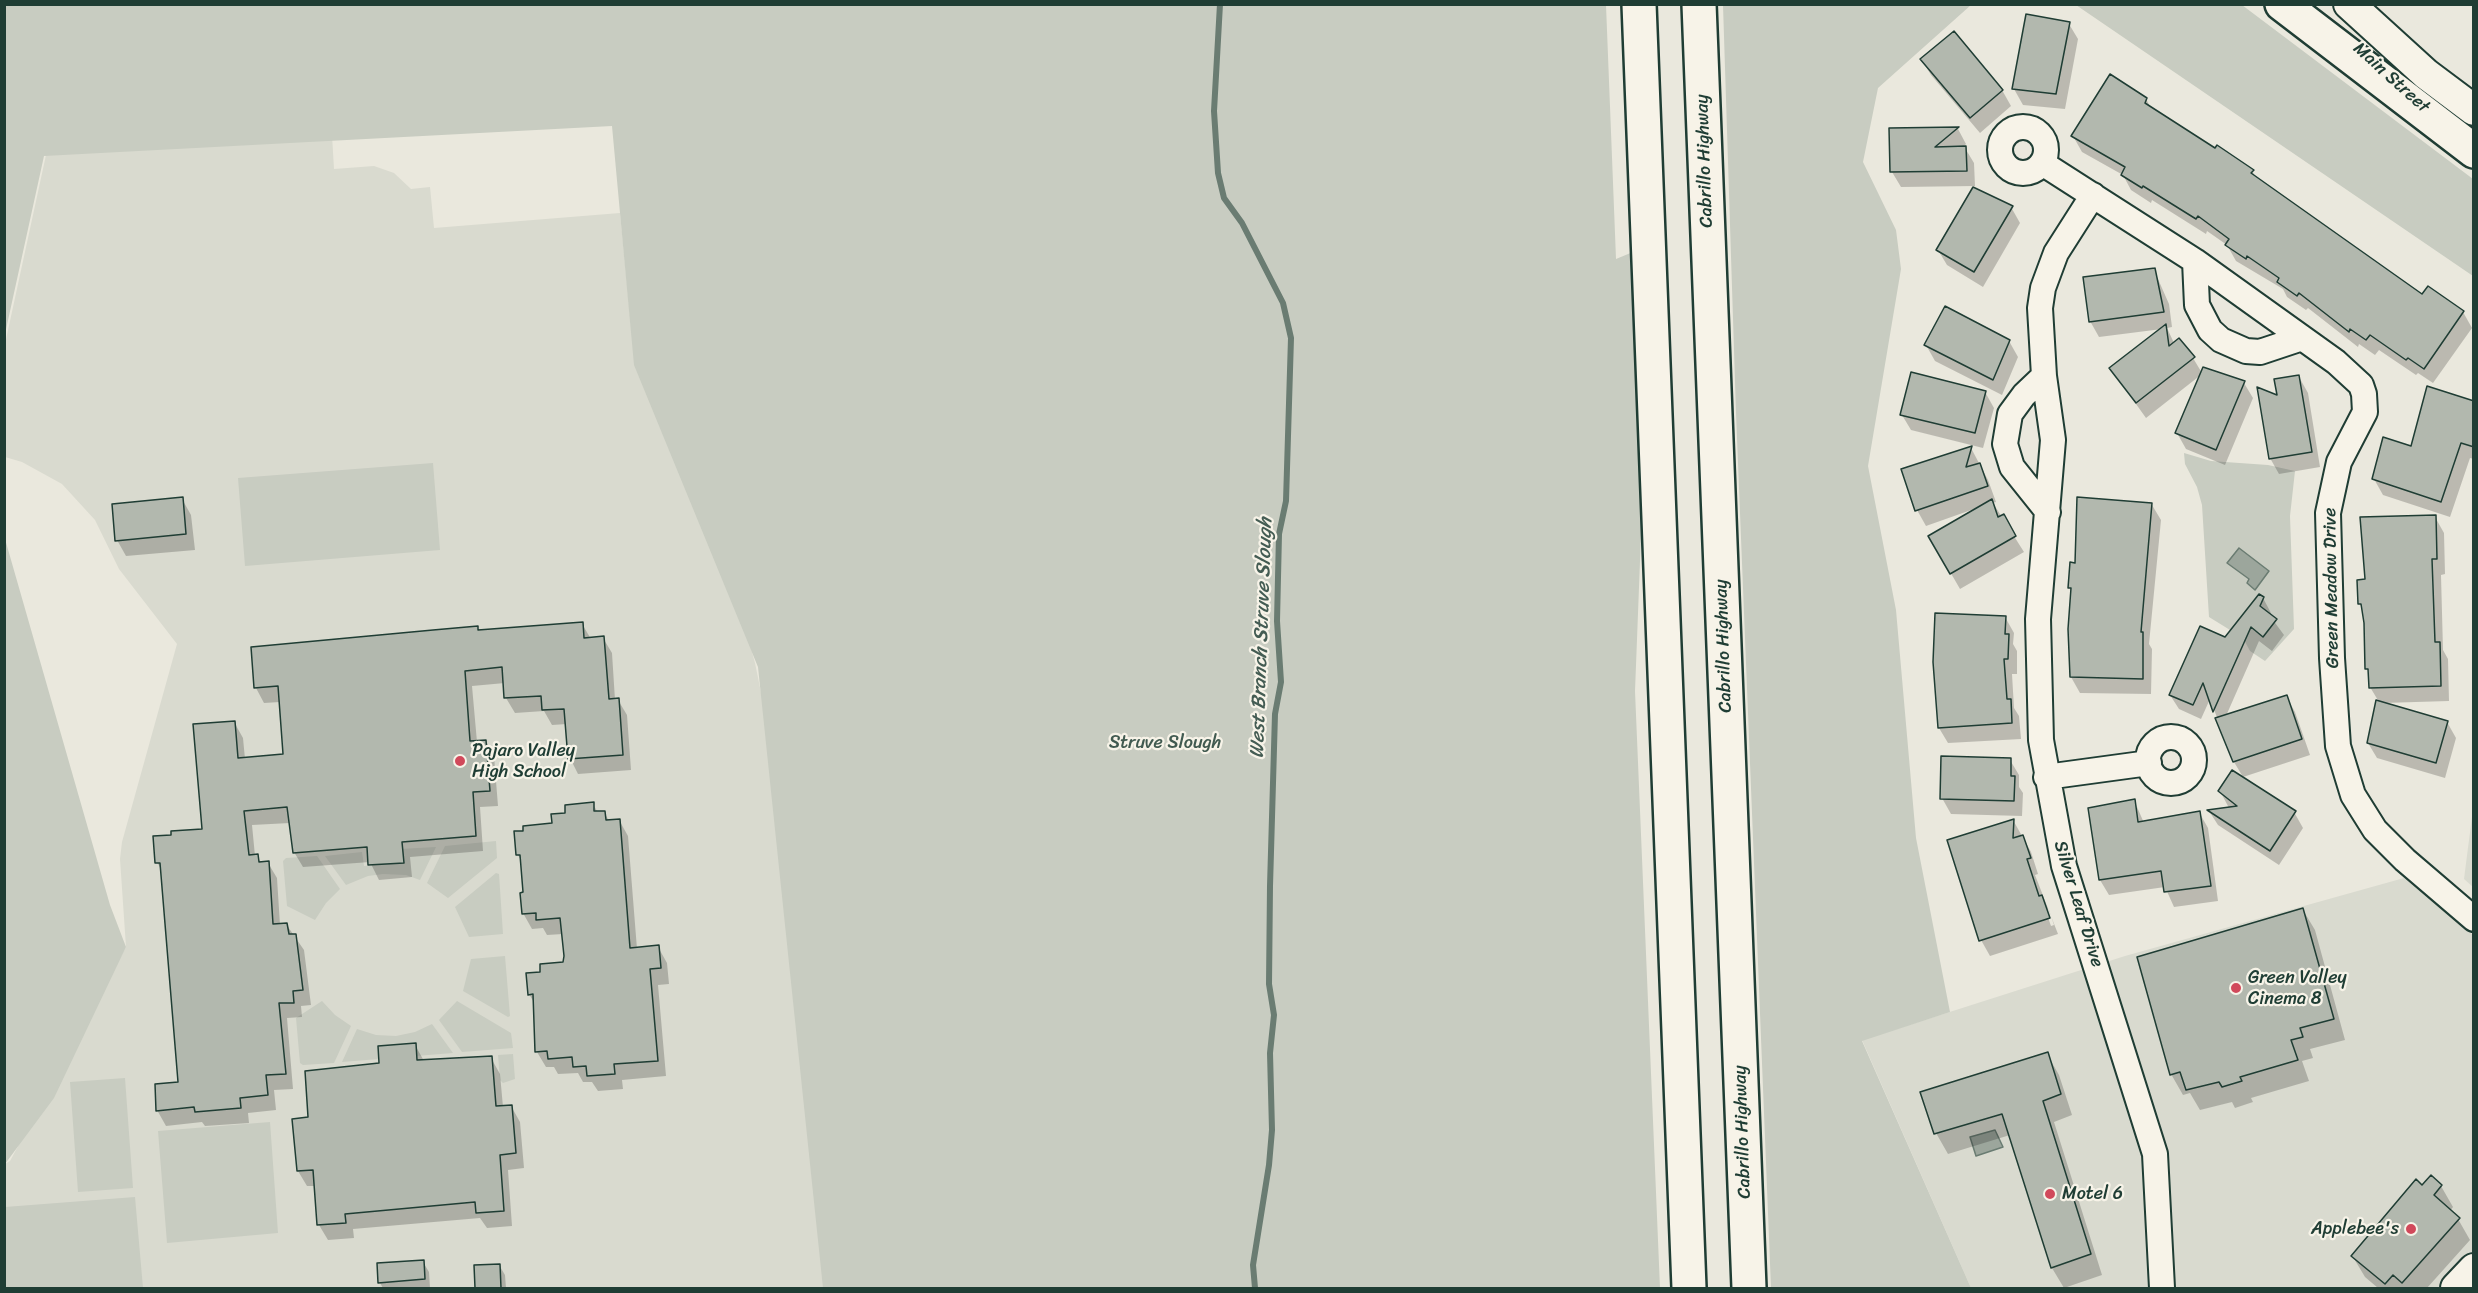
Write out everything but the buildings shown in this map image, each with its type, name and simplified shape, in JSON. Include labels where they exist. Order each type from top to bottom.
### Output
[{"type":"highway","points":[[1639,4],[1689,1288]]},
{"type":"highway","name":"Cabrillo Highway","points":[[1699,4],[1749,1288]]},
{"type":"highway","points":[[2282,4],[2474,150]]},
{"type":"main road","name":"Main Street","points":[[2349,4],[2426,75],[2474,110]]},
{"type":"main road","points":[[2456,1288],[2474,1269]]},
{"type":"street","name":"Main Street","points":[[2310,4],[2474,150]]},
{"type":"street","name":"Green Meadow Drive","points":[[2042,163],[2195,261],[2355,377],[2373,399],[2339,462],[2328,513],[2337,747],[2353,795],[2375,831],[2397,853],[2474,919]]},
{"type":"street","name":"Silver Leaf Drive","points":[[2093,195],[2065,236],[2043,288],[2039,326],[2053,440],[2037,643],[2041,740],[2064,866],[2155,1154],[2162,1288]]},
{"type":"street","points":[[2195,261],[2197,305],[2210,330],[2221,340],[2246,351],[2260,352],[2302,338]]},
{"type":"street","points":[[2044,376],[2024,394],[2010,414],[2005,444],[2012,467],[2048,512]]},
{"type":"street","points":[[2046,777],[2149,763]]},
{"type":"shaded area","name":"Pajaro Valley High School","points":[[332,135],[334,169],[374,166],[394,173],[411,189],[430,187],[434,228],[620,213],[631,326],[748,637],[755,663],[882,1288],[5,1288],[5,1164],[10,1161],[126,947],[120,859],[122,842],[177,644],[119,569],[95,520],[62,484],[22,462],[5,457],[5,344],[46,155]]},
{"type":"shaded area","points":[[2239,548],[2269,571],[2255,590],[2247,583],[2249,579],[2227,563]]},
{"type":"shaded area","points":[[2473,809],[2473,887],[2464,879]]},
{"type":"shaded area","points":[[2404,878],[2473,935],[2473,1280],[2467,1288],[1971,1288],[1862,1040],[2125,956]]},
{"type":"shaded area","points":[[1995,1130],[2003,1147],[1976,1156],[1970,1137]]},
{"type":"green space","name":"Struve Slough","points":[[5,5],[1606,5],[1616,259],[1645,247],[1647,380],[1635,691],[1660,1288],[823,1288],[758,667],[634,365],[612,126],[44,156],[5,334]]},
{"type":"green space","points":[[1723,5],[1971,5],[1878,88],[1863,162],[1896,230],[1901,269],[1868,466],[1896,610],[1916,838],[1950,1012],[1862,1041],[1971,1288],[1771,1288],[1736,413]]},
{"type":"green space","points":[[2076,5],[2242,5],[2473,179],[2473,276]]},
{"type":"green space","points":[[2184,453],[2211,461],[2268,465],[2295,471],[2290,516],[2294,629],[2265,661],[2250,651],[2243,638],[2209,617],[2202,505],[2197,487],[2185,464]]},
{"type":"green space","points":[[433,463],[440,550],[245,566],[238,478]]},
{"type":"green space","points":[[5,539],[110,905],[126,947],[54,1098],[5,1164]]},
{"type":"green space","points":[[496,841],[497,858],[448,898],[427,883],[445,846]]},
{"type":"green space","points":[[436,847],[420,880],[406,875],[383,874],[368,876],[346,885],[325,856],[362,852],[364,866],[400,862],[400,849]]},
{"type":"green space","points":[[317,856],[340,889],[326,903],[315,920],[287,906],[283,861],[286,858]]},
{"type":"green space","points":[[496,873],[499,874],[503,934],[469,937],[455,907]]},
{"type":"green space","points":[[505,956],[510,1016],[508,1017],[463,991],[471,959]]},
{"type":"green space","points":[[322,1001],[335,1015],[351,1026],[334,1063],[303,1065],[300,1063],[296,1018]]},
{"type":"green space","points":[[457,1001],[511,1033],[513,1048],[462,1052],[439,1020]]},
{"type":"green space","points":[[432,1024],[453,1053],[342,1062],[357,1029],[376,1035],[396,1036],[415,1032]]},
{"type":"green space","points":[[513,1054],[515,1079],[503,1083],[500,1080],[498,1055]]},
{"type":"green space","points":[[125,1078],[133,1188],[78,1192],[70,1082]]},
{"type":"green space","points":[[270,1122],[278,1233],[167,1243],[158,1131]]},
{"type":"green space","points":[[135,1197],[143,1288],[5,1288],[5,1207]]},
{"type":"waterway","name":"West Branch Struve Slough","points":[[1220,4],[1214,111],[1218,173],[1224,198],[1242,223],[1283,303],[1291,338],[1286,501],[1279,534],[1277,621],[1281,682],[1275,714],[1270,886],[1269,984],[1274,1015],[1270,1053],[1272,1130],[1269,1165],[1253,1265],[1255,1288]]},
{"type":"place","name":"Pajaro Valley High School","points":[[460,761]]},
{"type":"place","name":"Green Valley Cinema 8","points":[[2236,988]]},
{"type":"place","name":"Motel 6","points":[[2050,1194]]},
{"type":"place","name":"Applebee's","points":[[2411,1229]]}]
